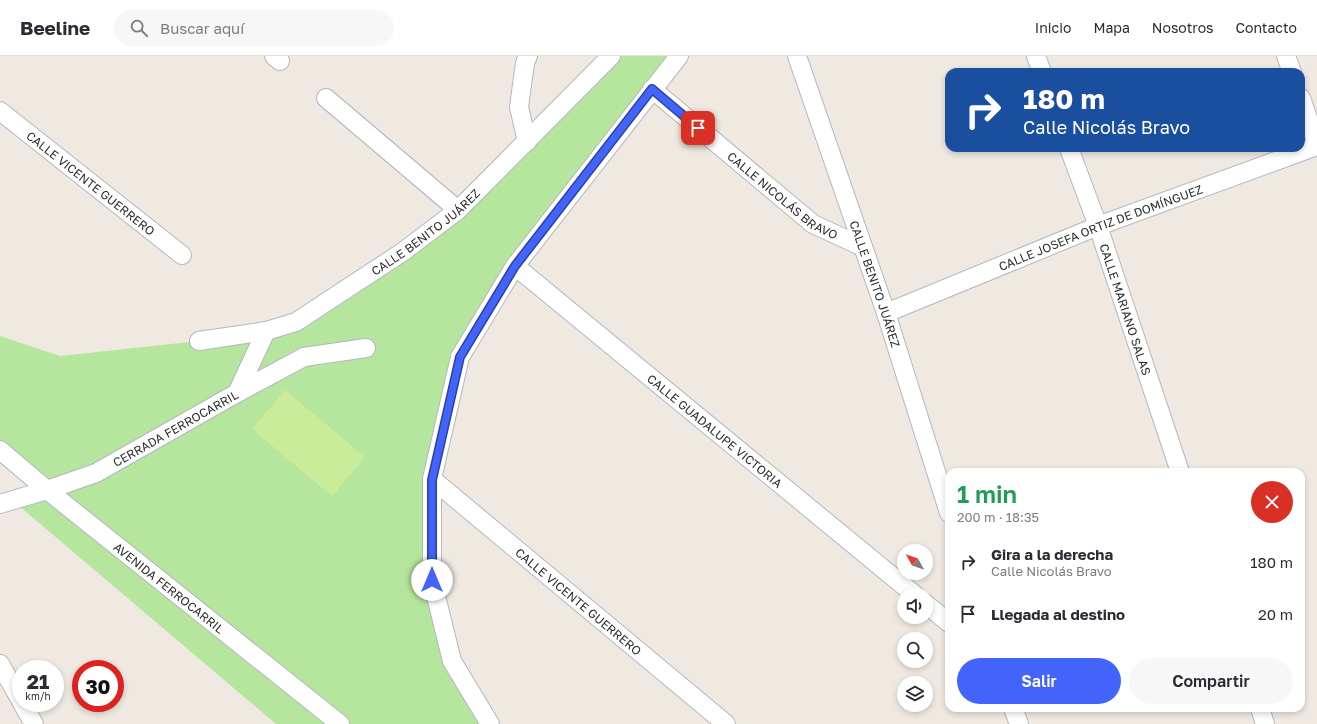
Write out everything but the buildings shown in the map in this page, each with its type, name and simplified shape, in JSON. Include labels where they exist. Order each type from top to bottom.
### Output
[{"type":"street","points":[[527,142],[519,108],[525,63],[528,56]]},
{"type":"street","name":"CALLE BENITO JUÁREZ","points":[[199,341],[266,331],[296,322],[404,252],[458,210],[611,56]]},
{"type":"street","points":[[490,724],[452,661],[432,580],[432,480],[460,357],[515,266],[679,56]]},
{"type":"street","name":"CALLE BENITO JUÁREZ","points":[[797,56],[886,313],[945,500]]},
{"type":"street","points":[[1036,56],[1040,68]]},
{"type":"street","points":[[1286,56],[1290,68]]},
{"type":"street","name":"CALLE NICOLÁS BRAVO","points":[[652,89],[813,224],[863,247]]},
{"type":"street","points":[[326,98],[458,210]]},
{"type":"street","points":[[1305,110],[1317,145]]},
{"type":"street","name":"CALLE VICENTE GUERRERO","points":[[0,111],[182,255]]},
{"type":"street","name":"CALLE JOSEFA ORTIZ DE DOMÍNGUEZ","points":[[1305,149],[1317,145]]},
{"type":"street","name":"CALLE MARIANO SALAS","points":[[1070,152],[1098,226],[1179,468]]},
{"type":"street","name":"CALLE JOSEFA ORTIZ DE DOMÍNGUEZ","points":[[886,313],[1098,226],[1298,152]]},
{"type":"street","name":"CALLE GUADALUPE VICTORIA","points":[[515,266],[906,588]]},
{"type":"street","name":"CERRADA FERROCARRIL","points":[[0,504],[96,473],[237,393],[266,331]]},
{"type":"street","points":[[237,393],[304,358],[366,348]]},
{"type":"street","name":"AVENIDA FERROCARRIL","points":[[0,450],[47,490],[340,724]]},
{"type":"street","name":"CALLE VICENTE GUERRERO","points":[[432,480],[726,724]]},
{"type":"street","points":[[933,610],[945,620]]},
{"type":"street","points":[[0,664],[12,685]]},
{"type":"street","points":[[27,712],[34,724]]},
{"type":"street","points":[[1014,712],[1019,724]]},
{"type":"street","points":[[1261,712],[1265,724]]},
{"type":"green space","points":[[611,56],[679,56],[652,89],[460,357],[432,479],[432,580],[452,661],[490,724],[276,724],[12,500],[47,491],[0,450],[0,336],[60,356],[199,341],[266,331],[458,210]]},
{"type":"green space","points":[[285,390],[365,457],[332,496],[252,429]]},
{"type":"route","points":[[432,580],[432,480],[460,357],[515,266],[652,89],[698,128]]}]
